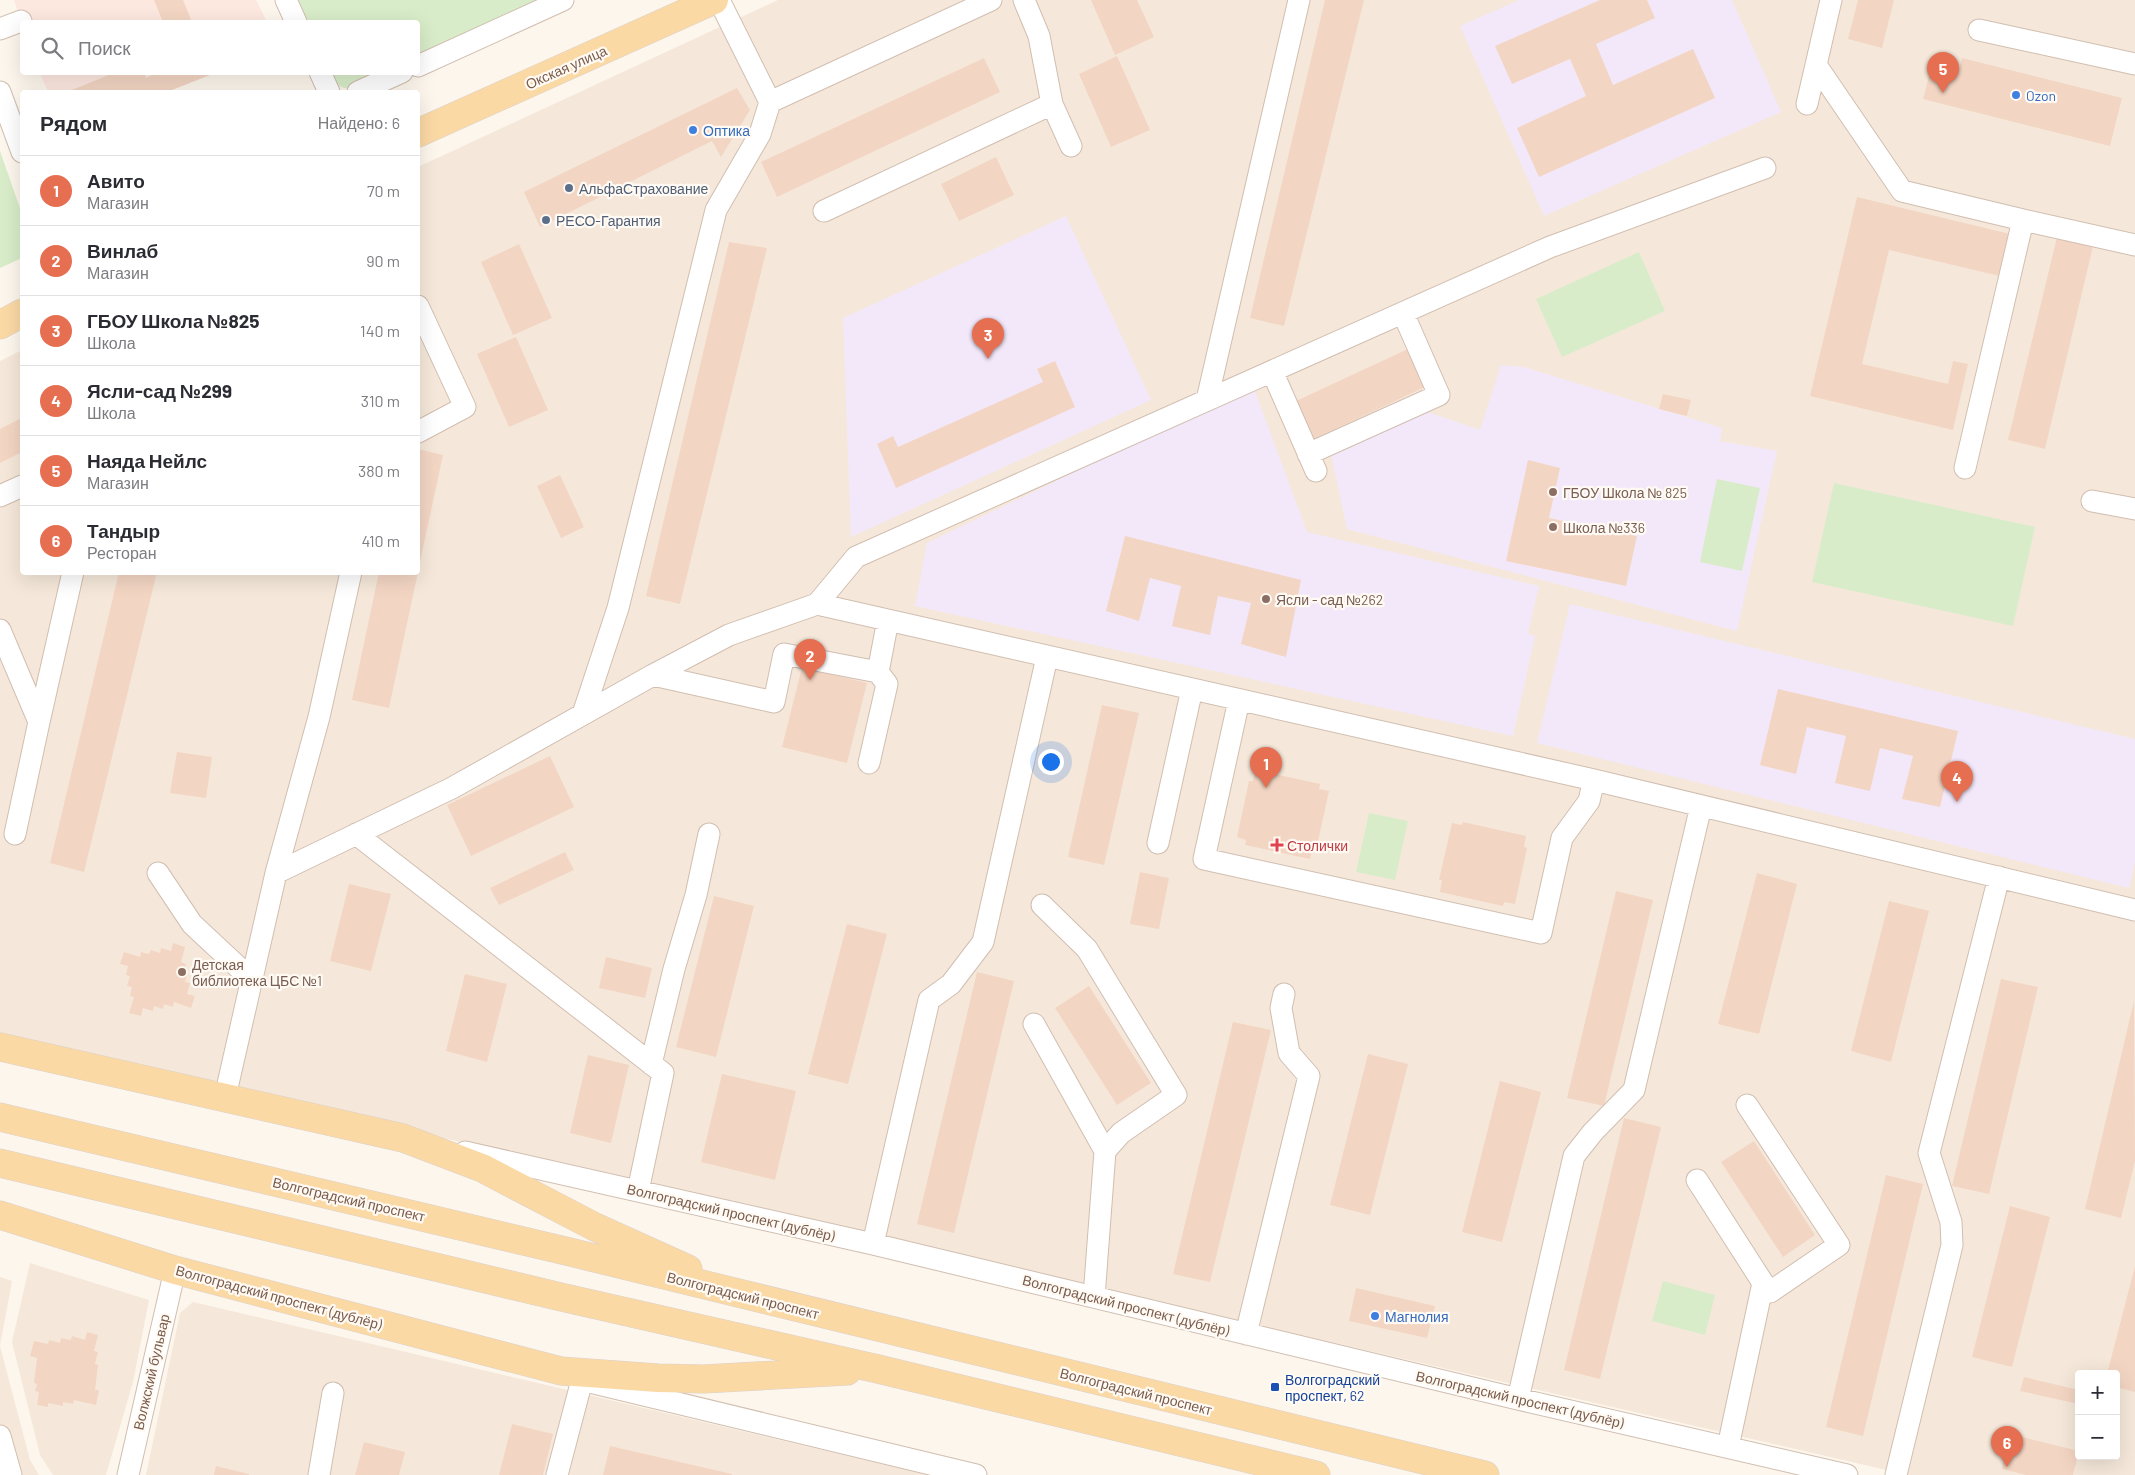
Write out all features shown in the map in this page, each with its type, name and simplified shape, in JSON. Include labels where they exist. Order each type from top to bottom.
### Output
[{"type":"main road","name":"Окская улица","points":[[420,132],[714,0]]},
{"type":"main road","points":[[0,325],[20,315]]},
{"type":"main road","name":"Волгоградский проспект (дублёр)","points":[[0,1047],[403,1138],[482,1168],[595,1227],[751,1298]]},
{"type":"main road","name":"Волгоградский проспект","points":[[0,1117],[1485,1475]]},
{"type":"main road","points":[[0,1163],[561,1298],[878,1369],[1316,1475]]},
{"type":"main road","name":"Волгоградский проспект (дублёр)","points":[[0,1215],[175,1270],[571,1375],[704,1379],[878,1369]]},
{"type":"street","points":[[286,0],[295,20]]},
{"type":"street","points":[[420,65],[563,0]]},
{"type":"street","points":[[583,714],[618,608],[716,210],[760,134],[770,102],[719,0]]},
{"type":"street","points":[[770,102],[992,0]]},
{"type":"street","points":[[1024,0],[1039,36],[1052,104],[1071,146]]},
{"type":"street","points":[[1207,400],[1299,0]]},
{"type":"street","points":[[1807,104],[1831,0]]},
{"type":"street","points":[[0,29],[20,22]]},
{"type":"street","points":[[1980,30],[2135,64]]},
{"type":"street","points":[[1816,65],[1902,191],[2135,245]]},
{"type":"street","points":[[321,75],[328,90]]},
{"type":"street","points":[[362,90],[395,75]]},
{"type":"street","points":[[1,100],[13,142]]},
{"type":"street","points":[[824,211],[1052,104]]},
{"type":"street","points":[[276,873],[452,788],[653,675],[730,635],[817,604],[856,556],[1550,247],[1765,168]]},
{"type":"street","points":[[1965,468],[2023,220]]},
{"type":"street","points":[[420,310],[465,406],[420,431]]},
{"type":"street","points":[[1272,371],[1312,462],[1439,396],[1403,313]]},
{"type":"street","points":[[0,496],[20,487]]},
{"type":"street","points":[[2092,501],[2135,509]]},
{"type":"street","points":[[15,834],[38,722],[72,575]]},
{"type":"street","points":[[225,1097],[276,873],[319,717],[350,575]]},
{"type":"street","points":[[817,604],[1594,780],[2135,910]]},
{"type":"street","points":[[878,672],[888,620]]},
{"type":"street","points":[[0,630],[38,722]]},
{"type":"street","points":[[653,675],[774,702],[784,654],[878,672],[887,684],[869,763]]},
{"type":"street","points":[[873,1244],[929,1000],[951,984],[983,942],[1048,657]]},
{"type":"street","points":[[1158,842],[1192,689]]},
{"type":"street","points":[[1239,700],[1204,858],[1541,933],[1562,838],[1590,801],[1594,780]]},
{"type":"street","points":[[1518,1399],[1574,1156],[1593,1132],[1634,1090],[1701,806]]},
{"type":"street","points":[[356,834],[663,1073],[638,1191]]},
{"type":"street","points":[[651,1064],[674,969],[696,895],[709,834]]},
{"type":"street","points":[[158,873],[192,924],[252,980]]},
{"type":"street","points":[[1896,1475],[1952,1245],[1951,1222],[1929,1153],[1999,877]]},
{"type":"street","points":[[1042,905],[1087,949],[1176,1095],[1121,1133],[1105,1151]]},
{"type":"street","points":[[1246,1334],[1309,1076],[1289,1053],[1281,1008],[1284,994]]},
{"type":"street","points":[[1034,1024],[1105,1151],[1094,1297]]},
{"type":"street","points":[[1697,1180],[1770,1292],[1839,1245],[1747,1105]]},
{"type":"street","name":"Волгоградский проспект (дублёр)","points":[[403,1138],[873,1244],[1518,1399],[1847,1475]]},
{"type":"street","name":"Волжский бульвар","points":[[128,1475],[175,1270]]},
{"type":"street","points":[[1728,1448],[1763,1283]]},
{"type":"street","points":[[557,1475],[571,1375]]},
{"type":"street","name":"Волгоградский проспект (дублёр)","points":[[571,1375],[976,1475]]},
{"type":"street","points":[[319,1475],[333,1393]]},
{"type":"street","points":[[0,1436],[11,1475]]},
{"type":"shaded area","points":[[14,0],[256,0],[266,20],[21,20]]},
{"type":"shaded area","points":[[778,0],[2135,0],[2135,1475],[1908,1475],[0,1036],[0,361],[20,351],[20,575],[420,575],[420,166]]},
{"type":"shaded area","points":[[1519,0],[1732,0],[1781,112],[1544,216],[1460,26]]},
{"type":"shaded area","points":[[41,75],[206,75],[172,90],[47,90]]},
{"type":"shaded area","points":[[1066,216],[1151,400],[851,537],[843,318]]},
{"type":"shaded area","name":"ГБОУ Школа № 825","points":[[1501,365],[1524,367],[1722,428],[1720,441],[1777,451],[1737,631],[1347,529],[1331,454],[1422,410],[1480,430]]},
{"type":"shaded area","points":[[1253,386],[1307,532],[1539,586],[1528,633],[1535,636],[1513,736],[915,606],[927,543]]},
{"type":"shaded area","points":[[1570,604],[2135,739],[2135,862],[2129,888],[1537,743]]},
{"type":"shaded area","points":[[30,1263],[149,1300],[133,1382],[106,1475],[53,1475],[40,1455],[12,1342]]},
{"type":"shaded area","points":[[0,1277],[12,1281],[0,1346]]},
{"type":"shaded area","points":[[193,1302],[929,1475],[146,1475],[180,1313]]},
{"type":"shaded area","points":[[0,1346],[30,1460],[39,1475],[0,1475]]},
{"type":"green space","points":[[296,0],[544,0],[420,57],[420,20],[306,20]]},
{"type":"green space","points":[[331,75],[383,75],[354,88],[341,87],[335,83]]},
{"type":"green space","points":[[0,151],[20,208],[20,259],[0,268]]},
{"type":"green space","points":[[1639,252],[1665,311],[1562,357],[1536,299]]},
{"type":"green space","points":[[1717,479],[1760,488],[1742,571],[1700,562]]},
{"type":"green space","points":[[1834,483],[2035,527],[2013,626],[1812,582]]},
{"type":"green space","points":[[1369,813],[1408,821],[1395,880],[1356,872]]},
{"type":"green space","points":[[1663,1281],[1715,1295],[1705,1335],[1652,1321]]},
{"type":"building","points":[[154,0],[183,0],[191,20],[162,20]]},
{"type":"building","points":[[1091,0],[1137,0],[1154,37],[1115,55]]},
{"type":"building","points":[[1325,0],[1364,0],[1284,326],[1250,318]]},
{"type":"building","points":[[1600,0],[1647,0],[1655,18],[1596,44],[1613,85],[1693,49],[1715,98],[1539,177],[1517,128],[1586,96],[1570,59],[1512,84],[1495,46]]},
{"type":"building","points":[[1858,0],[1894,0],[1882,48],[1848,39]]},
{"type":"building","points":[[1117,56],[1150,130],[1111,147],[1079,74]]},
{"type":"building","points":[[984,58],[1000,92],[777,197],[761,162]]},
{"type":"building","points":[[1962,58],[2122,98],[2110,146],[1923,99],[1931,69],[1957,76]]},
{"type":"building","points":[[109,75],[145,75],[146,78],[152,75],[210,75],[172,90],[72,90]]},
{"type":"building","points":[[737,88],[750,110],[721,157],[712,141],[540,227],[524,192]]},
{"type":"building","points":[[996,157],[1014,195],[959,221],[941,184]]},
{"type":"building","points":[[1857,197],[2010,234],[2000,276],[1889,250],[1862,364],[1948,384],[1953,361],[1968,364],[1953,430],[1810,396]]},
{"type":"building","points":[[2058,233],[2094,242],[2045,449],[2008,440]]},
{"type":"building","points":[[729,242],[767,248],[680,604],[646,596]]},
{"type":"building","points":[[519,244],[552,318],[513,335],[481,262]]},
{"type":"building","points":[[516,337],[548,410],[509,427],[477,354]]},
{"type":"building","points":[[1408,349],[1425,387],[1314,439],[1296,401]]},
{"type":"building","points":[[1055,361],[1075,407],[896,488],[877,444],[893,436],[898,447],[1043,382],[1037,369]]},
{"type":"building","points":[[1663,394],[1691,400],[1687,416],[1659,409]]},
{"type":"building","points":[[20,419],[20,453],[0,463],[0,429]]},
{"type":"building","points":[[420,449],[443,455],[420,562]]},
{"type":"building","name":"Школа №336","points":[[1528,460],[1560,468],[1549,518],[1637,536],[1626,586],[1506,561]]},
{"type":"building","points":[[560,475],[584,527],[561,538],[537,486]]},
{"type":"building","name":"Ясли - сад №262","points":[[1125,536],[1301,580],[1286,657],[1241,644],[1251,603],[1218,596],[1210,635],[1172,626],[1181,586],[1150,578],[1139,621],[1106,611]]},
{"type":"building","points":[[118,575],[156,575],[84,872],[50,863]]},
{"type":"building","points":[[378,575],[417,575],[389,708],[352,700]]},
{"type":"building","points":[[802,667],[867,683],[847,763],[782,747]]},
{"type":"building","points":[[1778,689],[1958,731],[1940,807],[1902,799],[1913,756],[1880,748],[1870,791],[1835,783],[1846,736],[1807,727],[1796,774],[1760,765]]},
{"type":"building","points":[[1102,705],[1139,713],[1104,865],[1068,857]]},
{"type":"building","points":[[177,752],[212,757],[206,798],[170,793]]},
{"type":"building","points":[[550,756],[574,807],[471,856],[447,805]]},
{"type":"building","points":[[1256,770],[1320,784],[1319,789],[1329,791],[1317,846],[1313,845],[1310,859],[1245,845],[1246,840],[1237,837],[1249,781],[1253,781]]},
{"type":"building","points":[[1463,822],[1526,836],[1524,847],[1527,848],[1515,904],[1504,902],[1503,906],[1440,892],[1442,880],[1439,880],[1452,823],[1462,825]]},
{"type":"building","points":[[565,852],[574,870],[499,905],[490,888]]},
{"type":"building","points":[[1140,872],[1169,878],[1159,929],[1130,924]]},
{"type":"building","points":[[1757,873],[1797,884],[1759,1034],[1718,1024]]},
{"type":"building","points":[[349,884],[391,894],[371,971],[330,961]]},
{"type":"building","points":[[1616,891],[1653,900],[1604,1106],[1567,1098]]},
{"type":"building","points":[[714,896],[754,906],[716,1057],[676,1047]]},
{"type":"building","points":[[1889,901],[1929,911],[1891,1062],[1851,1051]]},
{"type":"building","points":[[847,924],[887,934],[848,1084],[808,1074]]},
{"type":"building","points":[[173,943],[185,947],[181,962],[186,964],[183,973],[187,975],[185,982],[190,983],[187,994],[195,996],[191,1008],[174,1002],[173,1007],[164,1004],[163,1009],[154,1006],[153,1011],[143,1008],[141,1016],[129,1013],[134,997],[130,996],[132,987],[127,986],[130,976],[126,975],[128,966],[120,964],[124,952],[140,957],[141,952],[149,954],[151,950],[160,953],[161,948],[171,951]]},
{"type":"building","points":[[606,957],[652,968],[645,998],[599,988]]},
{"type":"building","points":[[977,972],[1014,981],[954,1233],[917,1224]]},
{"type":"building","points":[[465,974],[507,984],[487,1062],[446,1051]]},
{"type":"building","points":[[2001,979],[2038,987],[1989,1194],[1952,1186]]},
{"type":"building","points":[[1089,986],[1151,1083],[1117,1105],[1055,1008]]},
{"type":"building","points":[[2134,1001],[2135,1161],[2121,1218],[2085,1209]]},
{"type":"building","points":[[1233,1022],[1271,1030],[1210,1282],[1173,1274]]},
{"type":"building","points":[[1368,1054],[1408,1064],[1370,1215],[1330,1205]]},
{"type":"building","points":[[588,1055],[629,1065],[611,1143],[570,1133]]},
{"type":"building","points":[[722,1074],[796,1091],[775,1180],[701,1162]]},
{"type":"building","points":[[1500,1081],[1541,1092],[1502,1242],[1462,1232]]},
{"type":"building","points":[[1624,1118],[1661,1127],[1600,1379],[1564,1370]]},
{"type":"building","points":[[1754,1141],[1815,1235],[1783,1257],[1721,1162]]},
{"type":"building","points":[[1886,1175],[1923,1184],[1863,1436],[1826,1427]]},
{"type":"building","points":[[2010,1206],[2050,1217],[2012,1367],[1972,1357]]},
{"type":"building","points":[[2135,1266],[2135,1392],[2120,1388],[2120,1370],[2108,1370]]},
{"type":"building","points":[[1356,1288],[1435,1306],[1427,1338],[1349,1321]]},
{"type":"building","points":[[87,1332],[98,1335],[94,1351],[98,1352],[95,1364],[98,1365],[95,1390],[99,1390],[96,1405],[74,1400],[73,1404],[63,1402],[63,1406],[48,1403],[48,1407],[37,1405],[39,1392],[35,1391],[37,1384],[34,1383],[37,1358],[30,1356],[34,1341],[48,1344],[49,1340],[60,1343],[61,1338],[71,1340],[72,1336],[85,1340]]},
{"type":"building","points":[[2024,1377],[2075,1389],[2075,1403],[2020,1391]]},
{"type":"building","points":[[512,1424],[553,1434],[543,1475],[499,1475]]},
{"type":"building","points":[[2010,1434],[2075,1450],[2075,1460],[2077,1460],[2073,1475],[2026,1475],[2002,1469]]},
{"type":"building","points":[[364,1442],[405,1452],[399,1475],[355,1475]]},
{"type":"building","points":[[610,1446],[732,1474],[732,1475],[603,1475]]},
{"type":"building","points":[[216,1466],[249,1474],[249,1475],[214,1475]]},
{"type":"place","name":"Наяда Нейлс","points":[[1943,93]]},
{"type":"place","name":"Ozon","points":[[2016,95]]},
{"type":"place","name":"Оптика","points":[[693,130]]},
{"type":"place","name":"АльфаСтрахование","points":[[569,188]]},
{"type":"place","name":"РЕСО-Гарантия","points":[[546,220]]},
{"type":"place","name":"ГБОУ Школа №825","points":[[988,359]]},
{"type":"place","name":"ГБОУ Школа № 825","points":[[1553,492]]},
{"type":"place","name":"Школа №336","points":[[1553,527]]},
{"type":"place","name":"Ясли - сад №262","points":[[1266,599]]},
{"type":"place","name":"Винлаб","points":[[810,680]]},
{"type":"place","name":"Авито","points":[[1266,788]]},
{"type":"place","name":"Ясли-сад №299","points":[[1957,802]]},
{"type":"place","name":"Столички","points":[[1277,845]]},
{"type":"place","name":"Детская библиотека ЦБС №1","points":[[182,972]]},
{"type":"place","name":"Магнолия","points":[[1375,1316]]},
{"type":"place","name":"Волгоградский проспект, 62","points":[[1275,1387]]},
{"type":"place","name":"Тандыр","points":[[2007,1467]]}]
